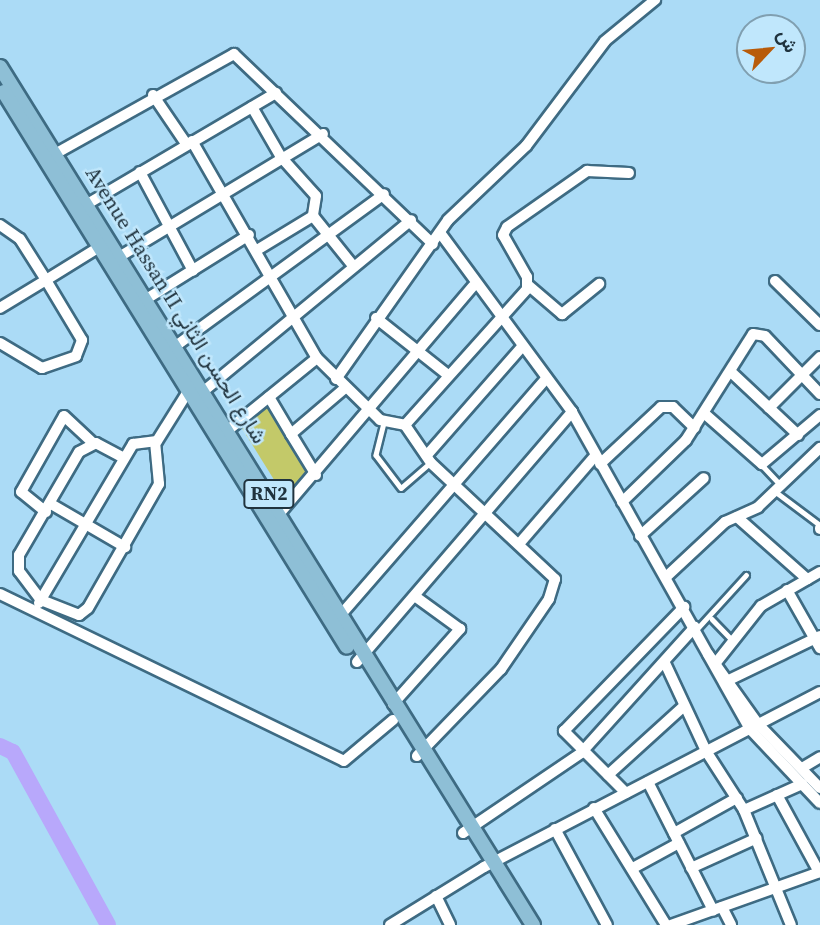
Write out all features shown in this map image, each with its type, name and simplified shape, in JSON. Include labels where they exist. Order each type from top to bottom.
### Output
[{"type":"main road","name":"Avenue Hassan II شارع الحسن الثاني","points":[[0,67],[89,203],[116,259],[189,390],[224,433]]},
{"type":"main road","name":"Avenue Hassan II شارع الحسن الثاني","points":[[0,85],[101,246],[116,259],[148,298],[205,390],[224,433],[360,659],[393,720],[420,753]]},
{"type":"main road","name":"Avenue Hassan II شارع الحسن الثاني","points":[[360,659],[393,704],[489,865],[533,925]]},
{"type":"main road","name":"Avenue Hassan II شارع الحسن الثاني","points":[[489,865],[522,925]]},
{"type":"street","points":[[336,379],[376,318],[441,234],[527,146],[605,41],[655,0]]},
{"type":"street","points":[[55,154],[153,95],[234,54],[323,134],[433,244]]},
{"type":"street","points":[[89,203],[276,93]]},
{"type":"street","points":[[153,95],[223,191],[293,320],[317,358],[345,388],[384,422],[405,425],[429,459],[454,486],[553,574],[554,589],[501,669],[420,753]]},
{"type":"street","points":[[252,107],[281,157],[316,196],[313,216],[354,267]]},
{"type":"street","points":[[116,259],[170,223],[323,134]]},
{"type":"street","points":[[599,284],[562,314],[528,285],[505,240],[507,227],[587,171],[629,173]]},
{"type":"street","points":[[140,172],[170,223],[193,271]]},
{"type":"street","points":[[177,345],[384,194]]},
{"type":"street","points":[[257,250],[313,216]]},
{"type":"street","points":[[205,390],[411,220]]},
{"type":"street","points":[[0,225],[20,239],[82,340],[80,350],[64,363],[42,368],[0,343]]},
{"type":"street","points":[[441,234],[473,286],[572,412],[640,536],[696,628],[708,654],[731,680],[753,726],[802,768],[820,788]]},
{"type":"street","points":[[148,298],[249,235]]},
{"type":"street","points":[[0,308],[101,246]]},
{"type":"street","points":[[775,281],[820,325]]},
{"type":"street","points":[[405,425],[497,316],[528,285]]},
{"type":"street","points":[[276,518],[316,475],[473,286]]},
{"type":"street","points":[[376,318],[448,375]]},
{"type":"street","points":[[622,502],[695,428],[757,332],[820,394]]},
{"type":"street","points":[[429,459],[521,348]]},
{"type":"street","points":[[769,408],[820,357]]},
{"type":"street","points":[[224,433],[317,358]]},
{"type":"street","points":[[731,372],[798,435]]},
{"type":"street","points":[[336,619],[546,379]]},
{"type":"street","points":[[291,434],[345,388]]},
{"type":"street","points":[[92,442],[49,508],[18,564],[41,600],[79,615],[125,547],[161,478],[155,442],[189,390]]},
{"type":"street","points":[[269,397],[316,475]]},
{"type":"street","points":[[519,544],[598,460],[661,407],[673,407],[695,428]]},
{"type":"street","points":[[360,659],[416,597],[572,412]]},
{"type":"street","points":[[705,414],[762,464],[820,415]]},
{"type":"street","points":[[124,458],[92,442],[64,416],[21,492],[125,547]]},
{"type":"street","points":[[35,611],[124,458],[137,440],[155,442]]},
{"type":"street","points":[[666,577],[737,517],[778,489],[820,448]]},
{"type":"street","points":[[640,536],[704,478]]},
{"type":"street","points":[[737,517],[807,579]]},
{"type":"street","points":[[715,663],[751,614],[820,572]]},
{"type":"street","points":[[787,590],[818,637],[820,648]]},
{"type":"street","points":[[0,594],[344,761],[393,720]]},
{"type":"street","points":[[393,704],[460,629],[416,597]]},
{"type":"street","points":[[626,793],[581,753],[564,731],[684,607]]},
{"type":"street","points":[[467,831],[581,753],[696,628]]},
{"type":"street","points":[[731,680],[818,637]]},
{"type":"street","points":[[665,663],[706,751],[744,810],[791,925]]},
{"type":"street","points":[[715,663],[753,726],[820,803]]},
{"type":"street","points":[[390,925],[555,829],[820,692]]},
{"type":"street","points":[[608,775],[684,706]]},
{"type":"street","points":[[802,768],[820,757]]},
{"type":"street","points":[[648,782],[691,868],[731,925]]},
{"type":"street","points":[[744,810],[802,784]]},
{"type":"street","points":[[594,808],[634,869],[675,924],[819,872],[777,795]]},
{"type":"street","points":[[674,833],[737,798]]},
{"type":"street","points":[[555,829],[607,925]]},
{"type":"street","points":[[691,868],[757,838]]},
{"type":"street","points":[[634,869],[679,843]]},
{"type":"street","points":[[436,896],[450,925]]},
{"type":"lane","points":[[384,422],[376,455],[401,488],[429,459]]},
{"type":"lane","points":[[762,464],[778,489],[820,527]]},
{"type":"lane","points":[[696,628],[712,619],[746,575]]},
{"type":"lane","points":[[712,619],[731,639]]},
{"type":"green space","points":[[267,402],[309,472],[286,499],[240,425]]},
{"type":"waterway","points":[[0,746],[13,752],[108,925]]}]
